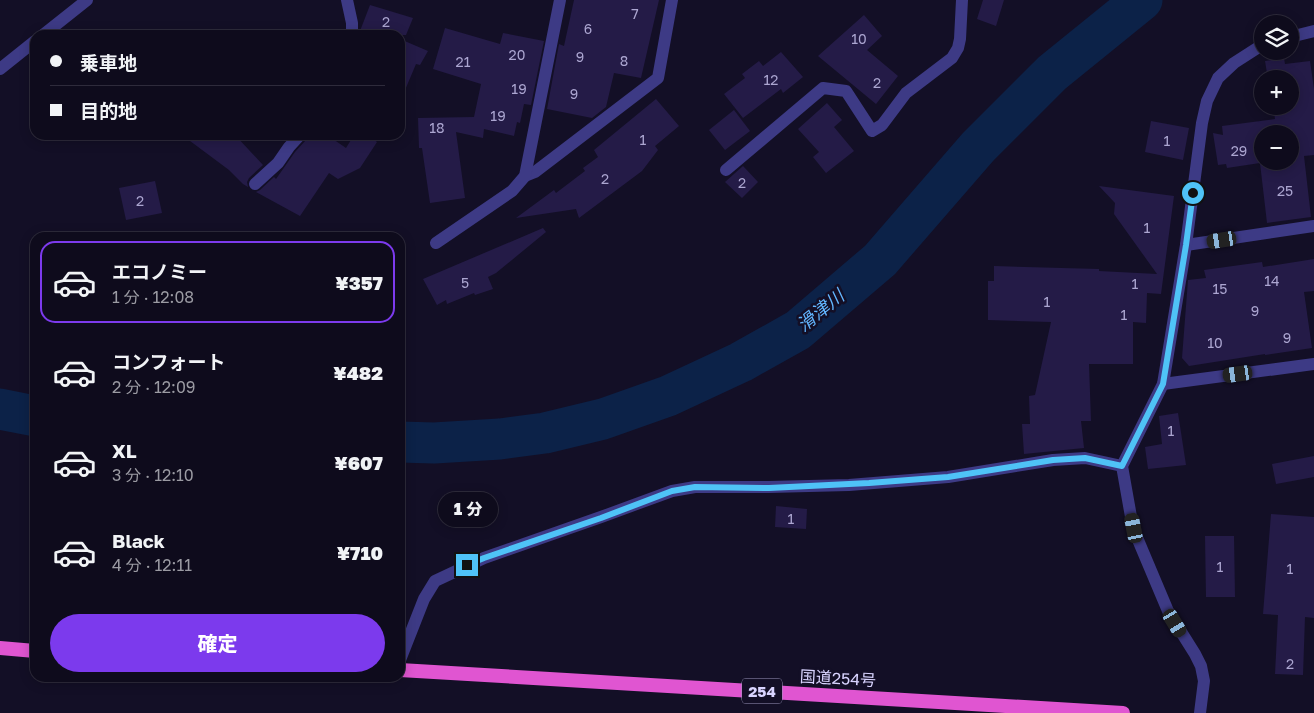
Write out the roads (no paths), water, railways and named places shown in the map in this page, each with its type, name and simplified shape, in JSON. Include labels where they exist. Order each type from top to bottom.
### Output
[{"type":"highway","points":[[0,648],[30,651]]},
{"type":"highway","name":"国道254号","points":[[405,670],[1123,713]]},
{"type":"street","points":[[49,30],[87,0]]},
{"type":"street","points":[[347,0],[352,30]]},
{"type":"street","points":[[525,176],[560,0]]},
{"type":"street","points":[[436,243],[512,191],[525,176],[535,172],[658,78],[672,0]]},
{"type":"street","points":[[726,170],[823,88],[846,91],[872,131],[882,124],[906,93],[952,58],[958,48],[960,39],[962,0]]},
{"type":"street","points":[[1299,35],[1314,31]]},
{"type":"street","points":[[0,69],[30,45]]},
{"type":"street","points":[[1200,713],[1204,681],[1201,666],[1168,611],[1134,528],[1122,466],[1163,384],[1186,245],[1202,123],[1207,102],[1218,78],[1234,63],[1254,50]]},
{"type":"street","points":[[255,184],[278,163],[295,140]]},
{"type":"street","points":[[1186,245],[1314,226]]},
{"type":"street","points":[[1163,384],[1314,364]]},
{"type":"street","points":[[405,647],[424,599],[435,581],[484,558],[601,518],[672,491],[695,487],[769,488],[849,485],[948,477],[1053,460],[1085,458],[1122,466]]},
{"type":"waterway","name":"滑津川","points":[[405,442],[434,443],[500,439],[545,433],[603,419],[668,396],[741,362],[798,330],[880,260],[978,147],[1052,73],[1142,0]]},
{"type":"waterway","name":"滑津川","points":[[0,409],[30,415]]}]
